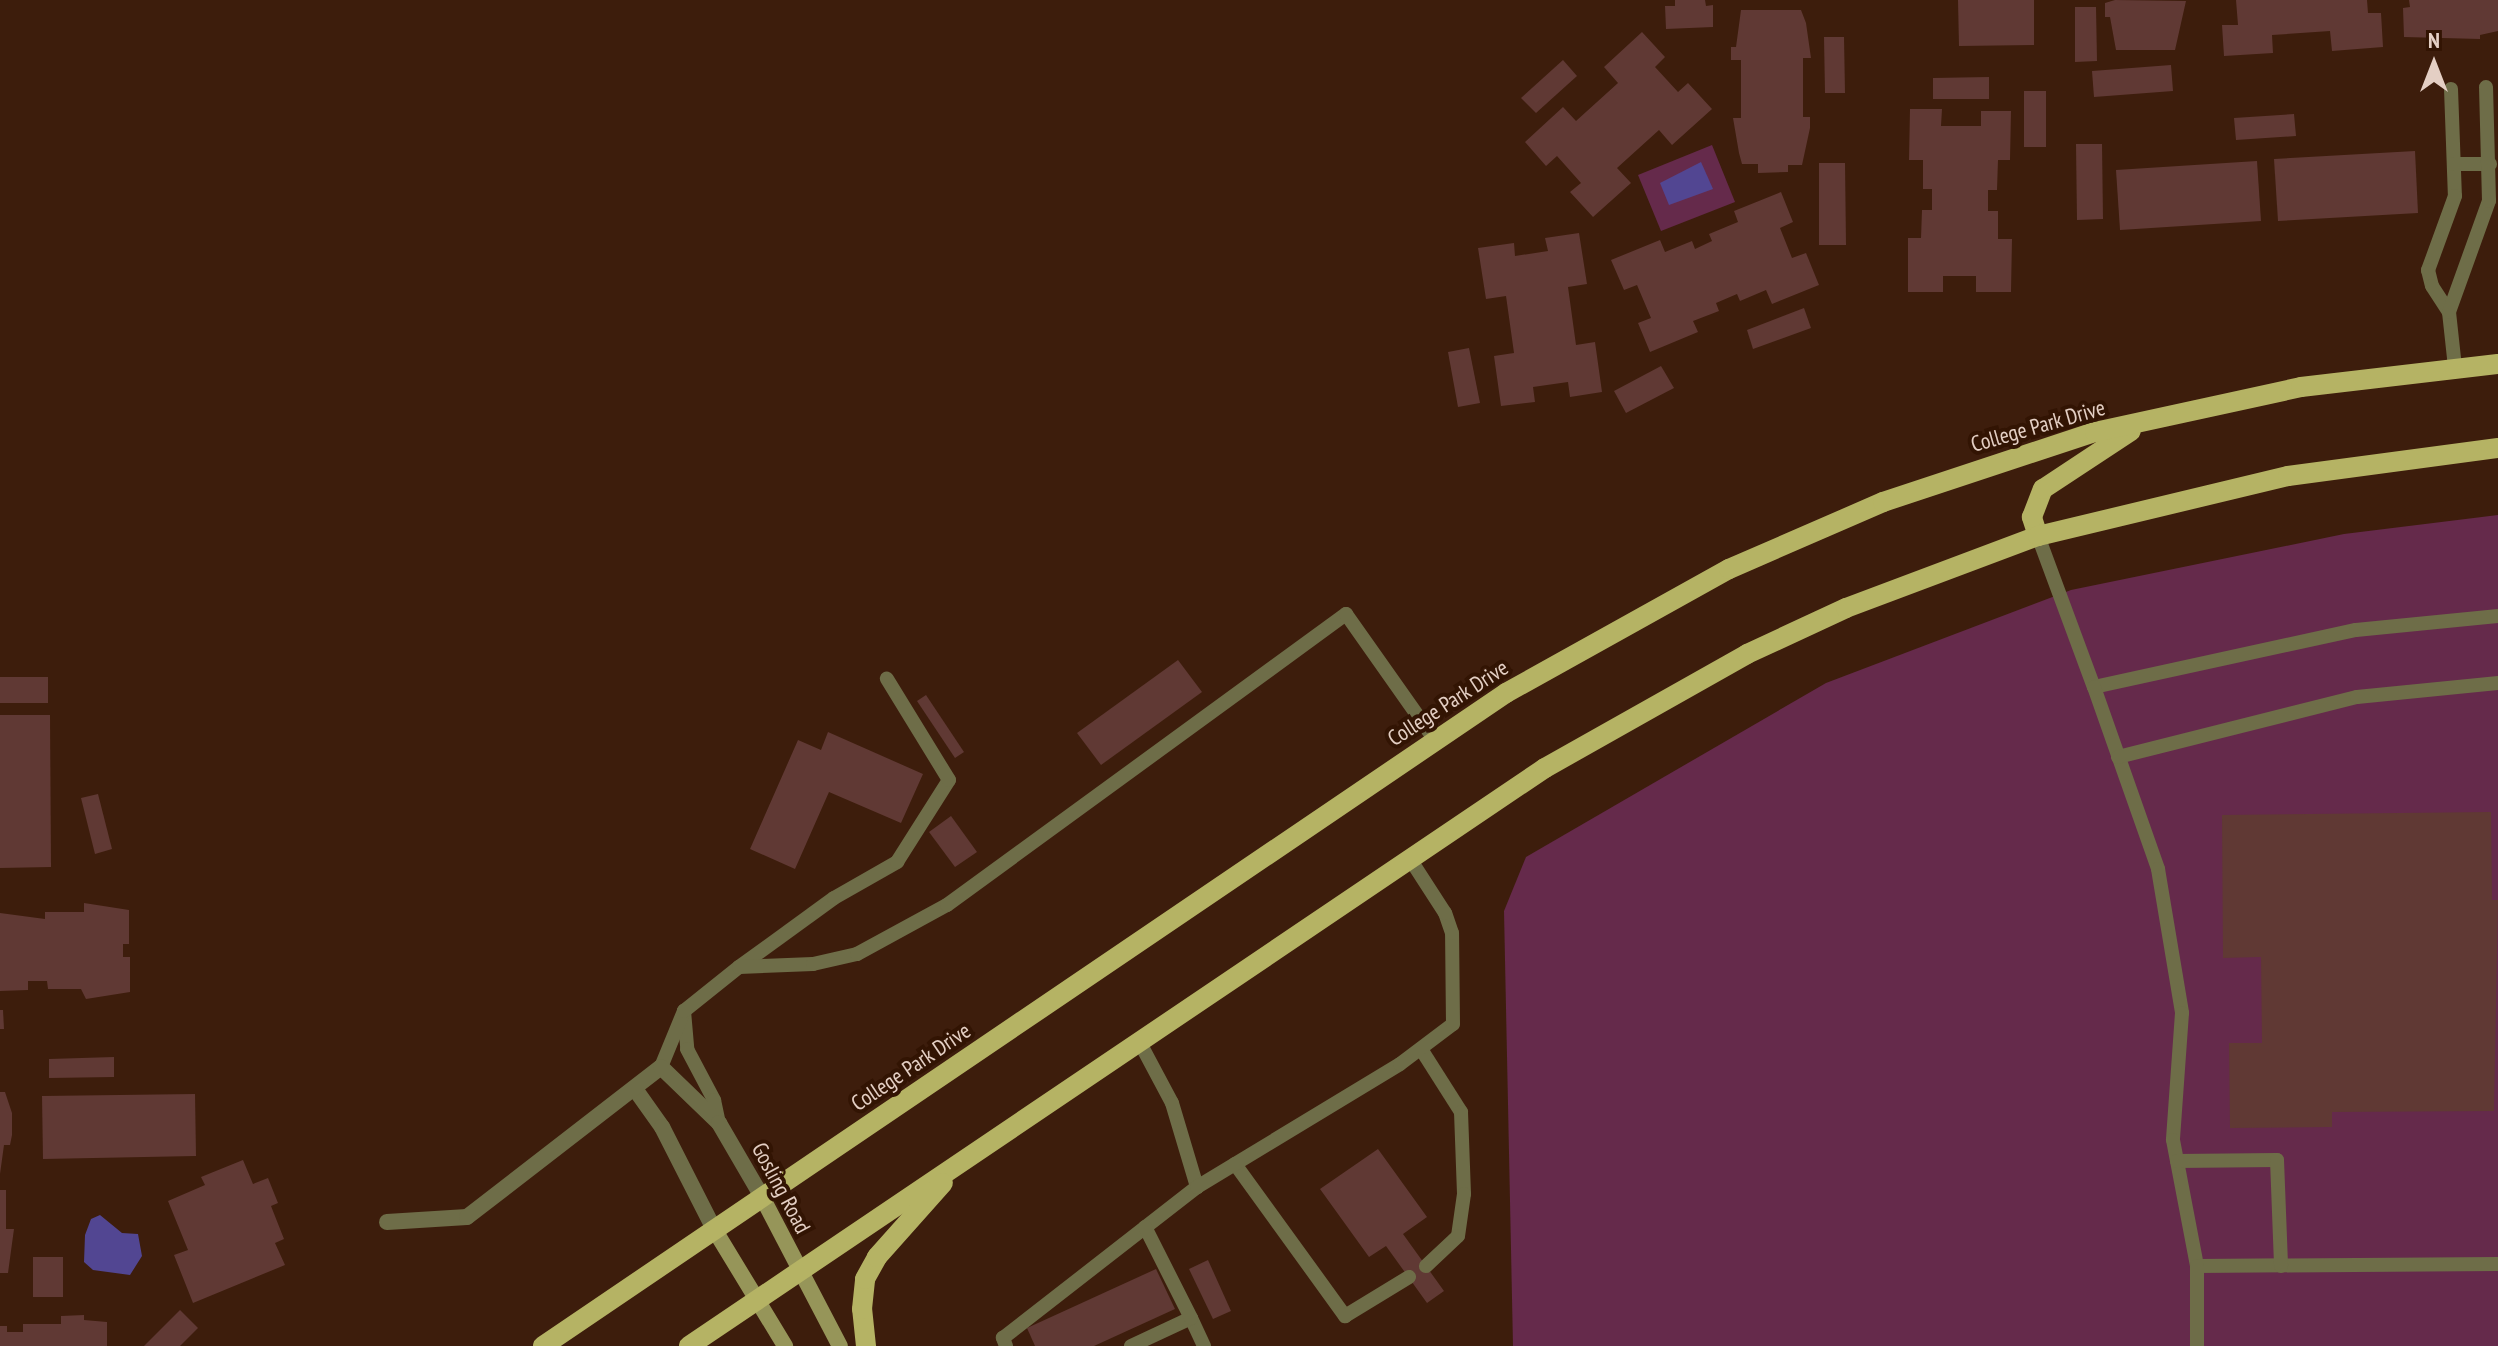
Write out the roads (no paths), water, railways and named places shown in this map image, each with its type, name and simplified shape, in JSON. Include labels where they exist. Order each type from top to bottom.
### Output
[{"type":"main road","name":"College Park Drive","points":[[543,1346],[1435,740],[1642,614],[1816,529],[1990,463],[2152,419],[2301,387],[2498,364]]},
{"type":"main road","points":[[2038,536],[2032,517],[2043,489],[2084,458],[2152,419]]},
{"type":"main road","points":[[689,1346],[1410,859],[1625,719],[1747,654],[1846,608],[2038,536],[2288,476],[2498,448]]},
{"type":"main road","points":[[866,1346],[862,1309],[865,1279],[877,1257],[967,1157]]},
{"type":"main road","name":"Gosling Road","points":[[762,1197],[840,1346]]},
{"type":"main road","points":[[714,1229],[785,1346]]},
{"type":"street","name":"Gosling Road","points":[[661,1067],[719,1123],[762,1197]]},
{"type":"street","points":[[387,1222],[467,1217],[661,1067]]},
{"type":"street","points":[[635,1089],[662,1127],[714,1229]]},
{"type":"lane","points":[[2455,367],[2449,312],[2489,201],[2486,87]]},
{"type":"lane","points":[[2449,312],[2432,286],[2428,270],[2455,196],[2451,89]]},
{"type":"lane","points":[[2454,164],[2490,164]]},
{"type":"lane","points":[[2038,536],[2158,869],[2182,1013],[2173,1140],[2197,1266],[2197,1346]]},
{"type":"lane","points":[[739,967],[813,964],[857,954],[947,905],[1346,614],[1435,740]]},
{"type":"lane","points":[[2094,687],[2356,630],[2498,616]]},
{"type":"lane","points":[[661,1067],[684,1011],[834,898],[897,862],[949,780],[887,679]]},
{"type":"lane","points":[[2118,757],[2357,697],[2498,683]]},
{"type":"lane","points":[[1006,1346],[1003,1338],[1197,1187],[1421,1049],[1453,1024],[1452,933],[1445,913],[1410,859]]},
{"type":"lane","points":[[684,1011],[687,1049],[714,1100],[719,1123]]},
{"type":"lane","points":[[1139,1041],[1172,1103],[1197,1187]]},
{"type":"lane","points":[[1421,1049],[1461,1112],[1464,1194],[1458,1236],[1426,1266]]},
{"type":"lane","points":[[2177,1161],[2277,1160],[2281,1266]]},
{"type":"lane","points":[[1235,1164],[1345,1316],[1409,1277]]},
{"type":"lane","points":[[1145,1227],[1204,1346]]},
{"type":"lane","points":[[2197,1266],[2498,1264]]},
{"type":"lane","points":[[1131,1346],[1191,1318]]}]
